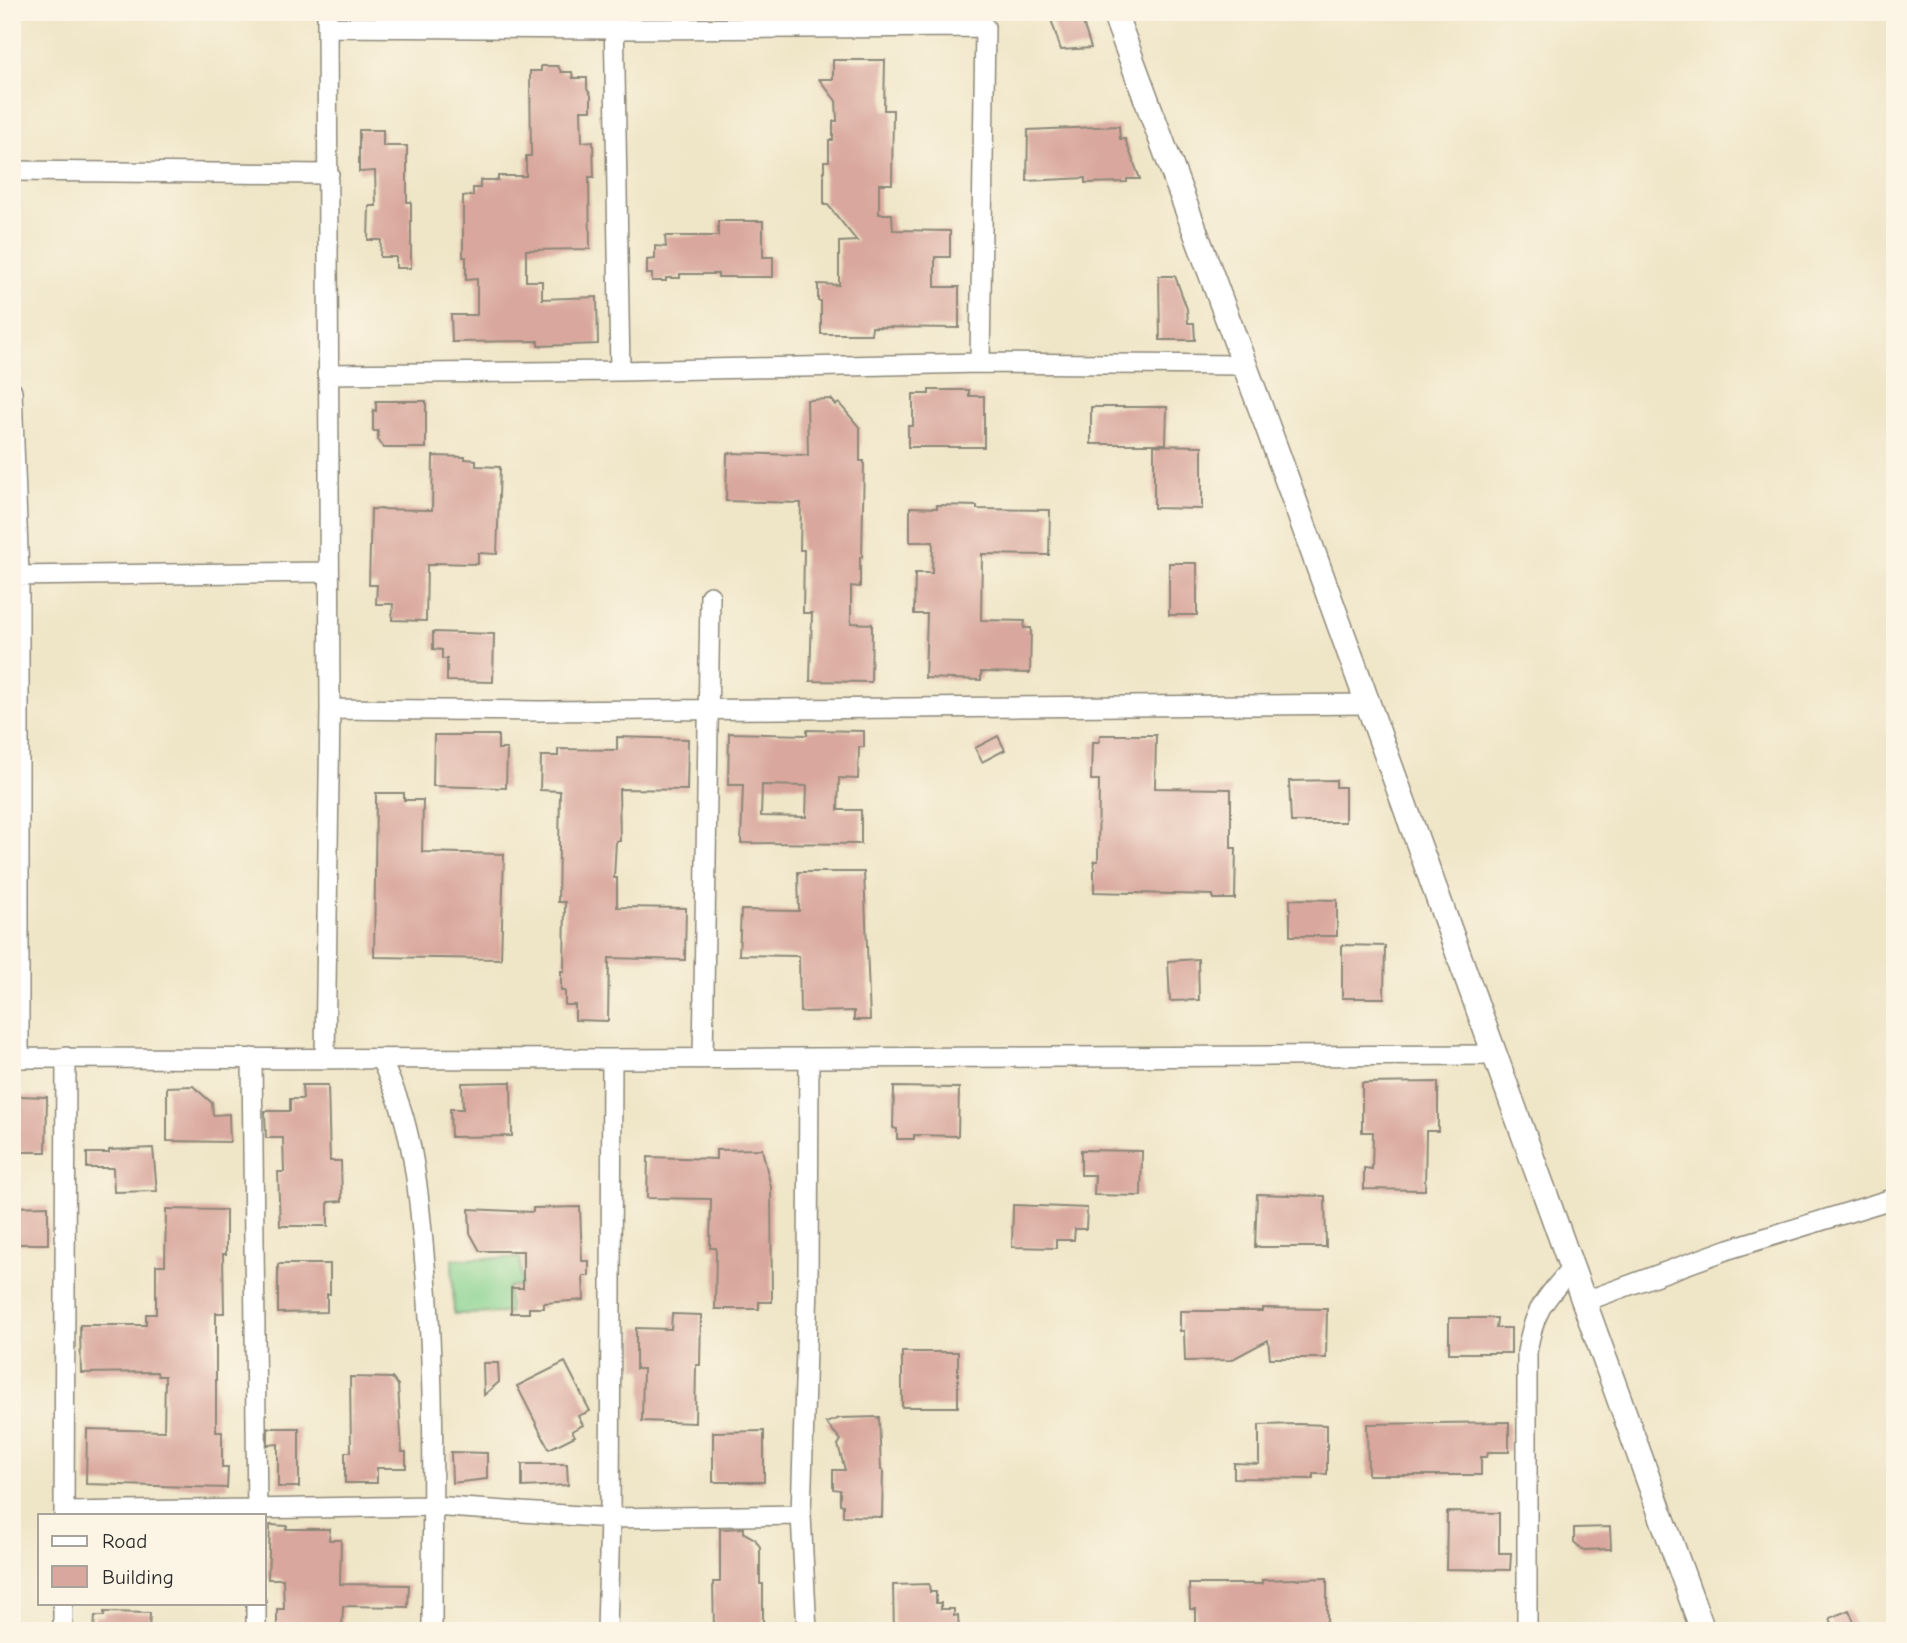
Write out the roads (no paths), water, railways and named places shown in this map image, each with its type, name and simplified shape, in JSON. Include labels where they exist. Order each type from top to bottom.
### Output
[{"type":"street","points":[[1114,12],[1245,365],[1703,1631]]},
{"type":"street","points":[[325,1059],[330,709],[327,20],[985,27],[979,363]]},
{"type":"street","points":[[614,21],[620,371]]},
{"type":"street","points":[[12,171],[329,174]]},
{"type":"street","points":[[327,374],[979,363],[1245,365]]},
{"type":"street","points":[[12,391],[16,576],[16,1057],[703,1059],[1494,1055]]},
{"type":"street","points":[[16,576],[329,572]]},
{"type":"street","points":[[703,1059],[710,596]]},
{"type":"street","points":[[330,709],[1368,704]]},
{"type":"street","points":[[65,1058],[64,1513],[432,1506],[610,1518],[802,1515]]},
{"type":"street","points":[[252,1058],[257,1511]]},
{"type":"street","points":[[807,1631],[802,1515],[808,1283],[809,1058]]},
{"type":"street","points":[[381,1059],[400,1105],[420,1209],[432,1348],[432,1631]]},
{"type":"street","points":[[607,1631],[610,1518],[611,1059]]},
{"type":"street","points":[[1583,1302],[1729,1250],[1895,1198]]},
{"type":"street","points":[[1527,1631],[1527,1353],[1537,1310],[1571,1269]]},
{"type":"street","points":[[63,1604],[63,1631]]},
{"type":"street","points":[[256,1604],[256,1631]]}]
